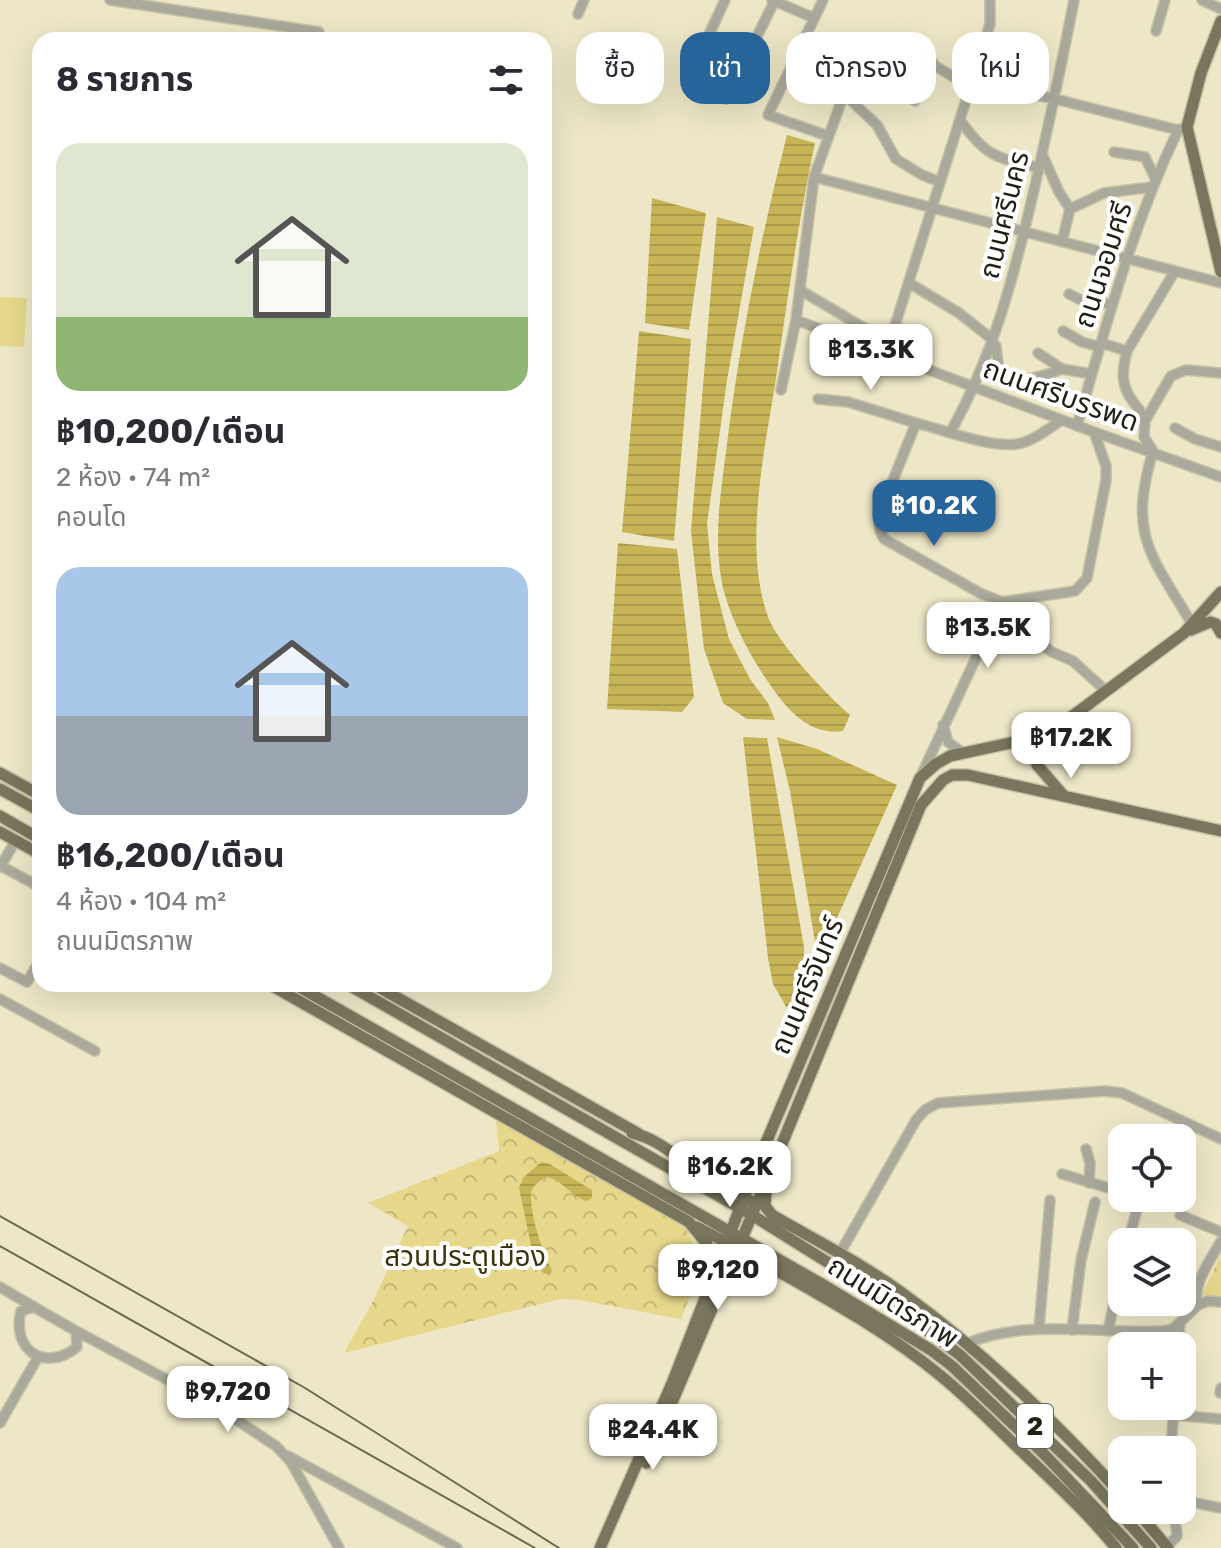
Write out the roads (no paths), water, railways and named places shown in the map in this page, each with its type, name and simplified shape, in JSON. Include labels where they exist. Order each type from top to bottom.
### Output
[{"type":"main road","points":[[1221,21],[1182,128],[1221,272]]},
{"type":"main road","points":[[1221,592],[1184,633],[1047,735],[1040,744],[1037,765],[1064,796],[1221,831]]},
{"type":"main road","points":[[1184,633],[1210,622],[1216,624],[1221,633]]},
{"type":"main road","points":[[920,778],[936,764],[963,753],[1047,735]]},
{"type":"main road","points":[[0,773],[32,791]]},
{"type":"main road","name":"ถนนศรีจันทร์","points":[[748,1206],[770,1173],[890,877],[921,805],[933,788],[952,775],[968,775],[1064,796]]},
{"type":"main road","name":"ถนนศรีจันทร์","points":[[608,1548],[748,1206],[757,1164],[920,778]]},
{"type":"main road","points":[[0,789],[32,807]]},
{"type":"main road","points":[[0,816],[32,834]]},
{"type":"main road","points":[[0,832],[32,849]]},
{"type":"main road","points":[[286,992],[689,1222],[734,1240],[760,1261],[833,1302],[880,1319]]},
{"type":"main road","name":"ถนนมิตรภาพ","points":[[308,992],[580,1146],[734,1240],[880,1319],[944,1360],[1037,1447],[1133,1548]]},
{"type":"main road","name":"ถนนมิตรภาพ","points":[[361,992],[589,1123],[748,1206],[850,1274],[953,1349],[1108,1496]]},
{"type":"main road","points":[[364,994],[387,992],[639,1134],[706,1174],[748,1206]]},
{"type":"main road","points":[[343,1026],[365,1024]]},
{"type":"main road","points":[[456,1031],[465,1051]]},
{"type":"main road","points":[[589,1123],[639,1134]]},
{"type":"main road","points":[[580,1146],[608,1175]]},
{"type":"main road","points":[[706,1174],[722,1178],[735,1176],[757,1164]]},
{"type":"main road","points":[[770,1173],[764,1195],[765,1206],[772,1215]]},
{"type":"main road","name":"ถนนมิตรภาพ","points":[[748,1206],[772,1215],[840,1253],[900,1291],[968,1343],[1108,1481]]},
{"type":"main road","points":[[689,1222],[707,1244],[720,1274],[742,1259],[760,1261]]},
{"type":"main road","name":"ถนนศรีจันทร์","points":[[600,1548],[720,1274]]},
{"type":"main road","points":[[850,1274],[900,1291]]},
{"type":"main road","name":"ถนนมิตรภาพ","points":[[833,1302],[935,1371],[978,1409],[1116,1548]]},
{"type":"main road","points":[[1105,1516],[1107,1537]]},
{"type":"main road","name":"ถนนมิตรภาพ","points":[[1133,1524],[1151,1548]]},
{"type":"main road","points":[[1148,1524],[1168,1547]]},
{"type":"street","points":[[110,0],[319,32]]},
{"type":"street","points":[[578,14],[584,0]]},
{"type":"street","points":[[710,32],[725,0]]},
{"type":"street","points":[[758,32],[774,0],[814,18]]},
{"type":"street","points":[[823,0],[768,115],[828,136]]},
{"type":"street","points":[[988,32],[990,0]]},
{"type":"street","name":"ถนนศรีนคร","points":[[951,431],[975,387],[1014,275],[1055,99],[1074,0]]},
{"type":"street","points":[[1156,31],[1165,0]]},
{"type":"street","points":[[1202,0],[1221,9]]},
{"type":"street","points":[[781,390],[796,320],[814,177],[844,94],[877,125],[896,159],[940,182]]},
{"type":"street","points":[[1049,98],[1182,128]]},
{"type":"street","points":[[886,354],[965,104]]},
{"type":"street","points":[[960,120],[979,146],[993,155],[1039,168]]},
{"type":"street","name":"ถนนจอมศรี","points":[[1077,426],[1110,304],[1154,182],[1182,128]]},
{"type":"street","points":[[1070,209],[1104,193],[1154,182],[1145,157],[1114,152]]},
{"type":"street","points":[[1042,154],[1070,209],[1062,242]]},
{"type":"street","points":[[814,177],[1221,283]]},
{"type":"street","points":[[1175,271],[1127,351],[1122,381],[1143,413],[1144,437],[1153,451],[1142,502],[1146,544],[1192,624]]},
{"type":"street","points":[[909,283],[959,313],[992,342],[1004,375],[1042,377],[1062,369]]},
{"type":"street","points":[[800,290],[864,328],[891,338]]},
{"type":"street","points":[[1069,294],[1083,301],[1110,304]]},
{"type":"street","name":"ถนนศรีบรรพด","points":[[796,320],[1221,477]]},
{"type":"street","points":[[1063,331],[1082,342],[1127,351]]},
{"type":"street","points":[[1038,353],[1062,369],[1092,374]]},
{"type":"street","points":[[1145,421],[1171,376],[1186,370],[1221,373]]},
{"type":"street","points":[[818,399],[848,402],[987,441],[1016,444],[1026,442],[1062,420]]},
{"type":"street","points":[[916,423],[881,510],[878,523],[881,535],[1000,606],[1052,652],[1073,661],[1106,691]]},
{"type":"street","points":[[1175,428],[1195,439],[1221,447]]},
{"type":"street","points":[[1000,606],[1069,593],[1085,583],[1107,473],[1094,432]]},
{"type":"street","points":[[920,778],[1000,606]]},
{"type":"street","points":[[943,725],[948,742],[963,753]]},
{"type":"street","points":[[16,840],[0,866],[32,883]]},
{"type":"street","points":[[0,968],[27,982],[32,974]]},
{"type":"street","points":[[0,999],[95,1051]]},
{"type":"street","points":[[840,1253],[916,1120],[925,1110],[938,1103],[1105,1091],[1122,1093],[1221,1139]]},
{"type":"street","points":[[1086,1149],[1090,1163],[1089,1183]]},
{"type":"street","points":[[1062,1174],[1108,1188]]},
{"type":"street","points":[[1039,1328],[1050,1200]]},
{"type":"street","points":[[1072,1330],[1081,1260],[1095,1202]]},
{"type":"street","points":[[1180,1215],[1221,1232]]},
{"type":"street","points":[[1198,1305],[1195,1298],[1198,1286],[1221,1241]]},
{"type":"street","points":[[3,1289],[211,1403],[285,1454],[457,1548]]},
{"type":"street","points":[[3,1289],[15,1304],[26,1348],[38,1357],[57,1359],[77,1347],[96,1342]]},
{"type":"street","points":[[968,1343],[990,1334],[1039,1328],[1164,1331],[1180,1324],[1198,1305],[1208,1301],[1221,1302]]},
{"type":"street","points":[[19,1320],[21,1311],[34,1307]]},
{"type":"street","points":[[1108,1331],[1111,1316]]},
{"type":"street","points":[[1179,1332],[1180,1324]]},
{"type":"street","points":[[76,1331],[77,1347]]},
{"type":"street","points":[[0,1423],[38,1357]]},
{"type":"street","points":[[1196,1415],[1221,1419]]},
{"type":"street","points":[[285,1454],[339,1548]]},
{"type":"street","points":[[1196,1503],[1221,1508]]},
{"type":"street","points":[[1168,1547],[1177,1536],[1176,1524]]},
{"type":"railway","points":[[0,1216],[305,1388],[559,1548]]},
{"type":"railway","points":[[0,1246],[535,1548]]},
{"type":"park label","name":"สวนประตูเมือง","points":[[465,1256]]}]
